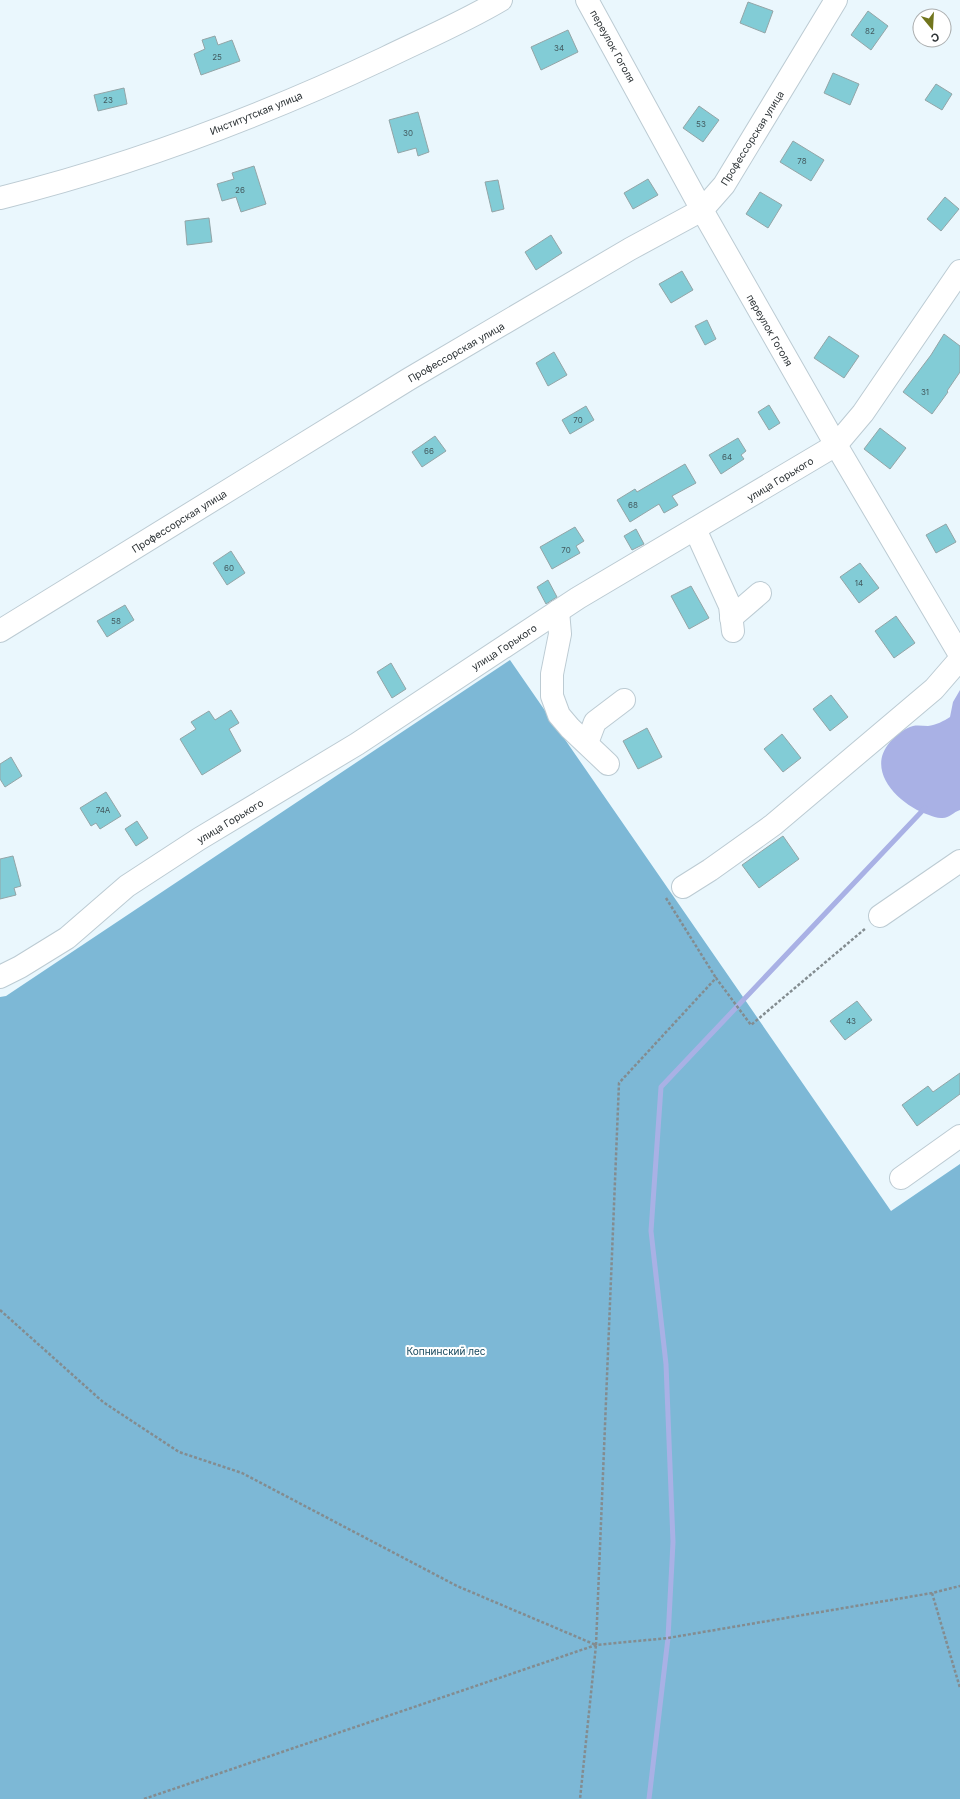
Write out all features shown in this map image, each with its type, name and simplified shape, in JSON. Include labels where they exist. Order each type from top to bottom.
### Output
[{"type":"street","name":"Институтская улица","points":[[0,198],[55,184],[140,157],[229,126],[345,76],[443,30],[501,0]]},
{"type":"street","name":"переулок Гоголя","points":[[587,0],[702,210],[836,445],[960,655]]},
{"type":"street","name":"Профессорская улица","points":[[0,631],[409,379],[630,249],[702,210],[724,185],[836,0]]},
{"type":"street","name":"улица Горького","points":[[0,977],[20,967],[67,938],[128,886],[199,839],[358,744],[578,598],[836,445],[863,413],[960,271]]},
{"type":"street","points":[[695,529],[730,606],[732,624],[760,593]]},
{"type":"street","points":[[558,611],[560,634],[552,674],[552,696],[558,715],[603,761],[608,764]]},
{"type":"street","points":[[683,887],[710,870],[773,825],[934,689],[960,659]]},
{"type":"street","points":[[587,743],[595,722],[624,700]]},
{"type":"street","points":[[880,916],[960,861]]},
{"type":"street","points":[[901,1178],[960,1136]]},
{"type":"path","points":[[683,887],[666,898],[716,978],[751,1025],[880,916]]},
{"type":"path","points":[[580,1799],[596,1645],[619,1083],[716,978]]},
{"type":"path","points":[[0,1310],[103,1402],[179,1452],[242,1473],[457,1586],[596,1645]]},
{"type":"path","points":[[144,1799],[596,1645],[668,1638],[932,1593],[960,1586]]},
{"type":"path","points":[[932,1593],[960,1688]]},
{"type":"green space","name":"Копнинский лес","points":[[510,660],[891,1211],[960,1164],[960,1799],[0,1799],[0,997],[6,996]]},
{"type":"shaded area","points":[[960,690],[960,810],[944,818],[938,818],[918,811],[907,804],[889,786],[881,765],[883,753],[890,742],[900,732],[907,728],[934,725],[950,717],[953,702]]},
{"type":"building","points":[[748,2],[773,11],[765,33],[740,23]]},
{"type":"building","points":[[868,11],[888,26],[871,50],[851,35]]},
{"type":"building","points":[[568,30],[578,52],[541,70],[531,47]]},
{"type":"building","points":[[215,36],[218,45],[232,40],[240,61],[201,75],[194,54],[205,49],[202,40]]},
{"type":"building","points":[[833,73],[859,84],[850,105],[824,93]]},
{"type":"building","points":[[936,84],[952,94],[942,110],[925,100]]},
{"type":"building","points":[[124,88],[127,104],[98,111],[94,95]]},
{"type":"building","points":[[699,106],[719,120],[703,142],[683,128]]},
{"type":"building","points":[[418,112],[429,152],[418,156],[416,148],[398,153],[389,120]]},
{"type":"building","points":[[793,141],[824,160],[811,181],[780,162]]},
{"type":"building","points":[[254,166],[266,204],[241,212],[236,197],[222,201],[217,184],[234,179],[232,173]]},
{"type":"building","points":[[648,179],[658,195],[633,209],[624,193]]},
{"type":"building","points":[[498,180],[504,209],[492,212],[485,182]]},
{"type":"building","points":[[760,192],[782,205],[768,228],[746,214]]},
{"type":"building","points":[[945,197],[959,209],[941,231],[927,219]]},
{"type":"building","points":[[209,218],[212,242],[187,245],[185,221]]},
{"type":"building","points":[[551,235],[562,253],[536,270],[525,252]]},
{"type":"building","points":[[682,271],[693,290],[671,303],[659,284]]},
{"type":"building","points":[[707,320],[716,339],[705,345],[695,326]]},
{"type":"building","points":[[944,334],[960,346],[960,372],[932,414],[903,392],[931,355]]},
{"type":"building","points":[[829,336],[859,356],[844,378],[814,358]]},
{"type":"building","points":[[554,352],[567,375],[548,386],[536,363]]},
{"type":"building","points":[[769,405],[780,423],[769,430],[758,412]]},
{"type":"building","points":[[586,406],[594,420],[570,434],[562,420]]},
{"type":"building","points":[[880,428],[906,448],[890,469],[864,449]]},
{"type":"building","points":[[435,436],[446,451],[422,467],[412,452]]},
{"type":"building","points":[[738,438],[746,451],[741,455],[744,459],[721,474],[709,455]]},
{"type":"building","points":[[685,464],[696,483],[672,496],[678,505],[664,513],[659,504],[630,522],[617,500],[635,489],[637,492]]},
{"type":"building","points":[[946,524],[956,542],[936,553],[926,535]]},
{"type":"building","points":[[575,527],[584,541],[576,546],[580,553],[552,569],[540,547]]},
{"type":"building","points":[[636,529],[644,544],[632,550],[624,536]]},
{"type":"building","points":[[231,551],[245,573],[227,585],[213,563]]},
{"type":"building","points":[[860,563],[879,588],[859,603],[840,577]]},
{"type":"building","points":[[548,580],[557,597],[546,604],[537,587]]},
{"type":"building","points":[[691,586],[709,618],[689,629],[671,596]]},
{"type":"building","points":[[125,605],[134,620],[107,637],[97,621]]},
{"type":"building","points":[[896,616],[915,643],[894,658],[875,631]]},
{"type":"building","points":[[391,663],[406,689],[392,698],[377,672]]},
{"type":"building","points":[[831,695],[848,717],[830,731],[813,709]]},
{"type":"building","points":[[231,710],[239,723],[229,729],[241,751],[202,775],[180,739],[196,729],[191,722],[209,711],[215,720]]},
{"type":"building","points":[[647,728],[662,757],[638,769],[623,741]]},
{"type":"building","points":[[782,734],[801,758],[783,772],[764,749]]},
{"type":"building","points":[[11,757],[22,776],[5,787],[0,779],[0,764]]},
{"type":"building","points":[[106,792],[121,816],[100,829],[96,823],[91,826],[80,808]]},
{"type":"building","points":[[137,821],[148,838],[136,846],[125,829]]},
{"type":"building","points":[[783,836],[799,859],[759,888],[742,865]]},
{"type":"building","points":[[13,856],[21,886],[14,888],[16,895],[0,899],[0,859]]},
{"type":"building","points":[[857,1001],[872,1020],[845,1040],[830,1021]]},
{"type":"building","points":[[960,1073],[960,1094],[917,1126],[902,1105],[928,1086],[933,1092]]},
{"type":"waterway","points":[[649,1799],[668,1638],[673,1542],[666,1364],[651,1231],[661,1087],[925,808]]}]
